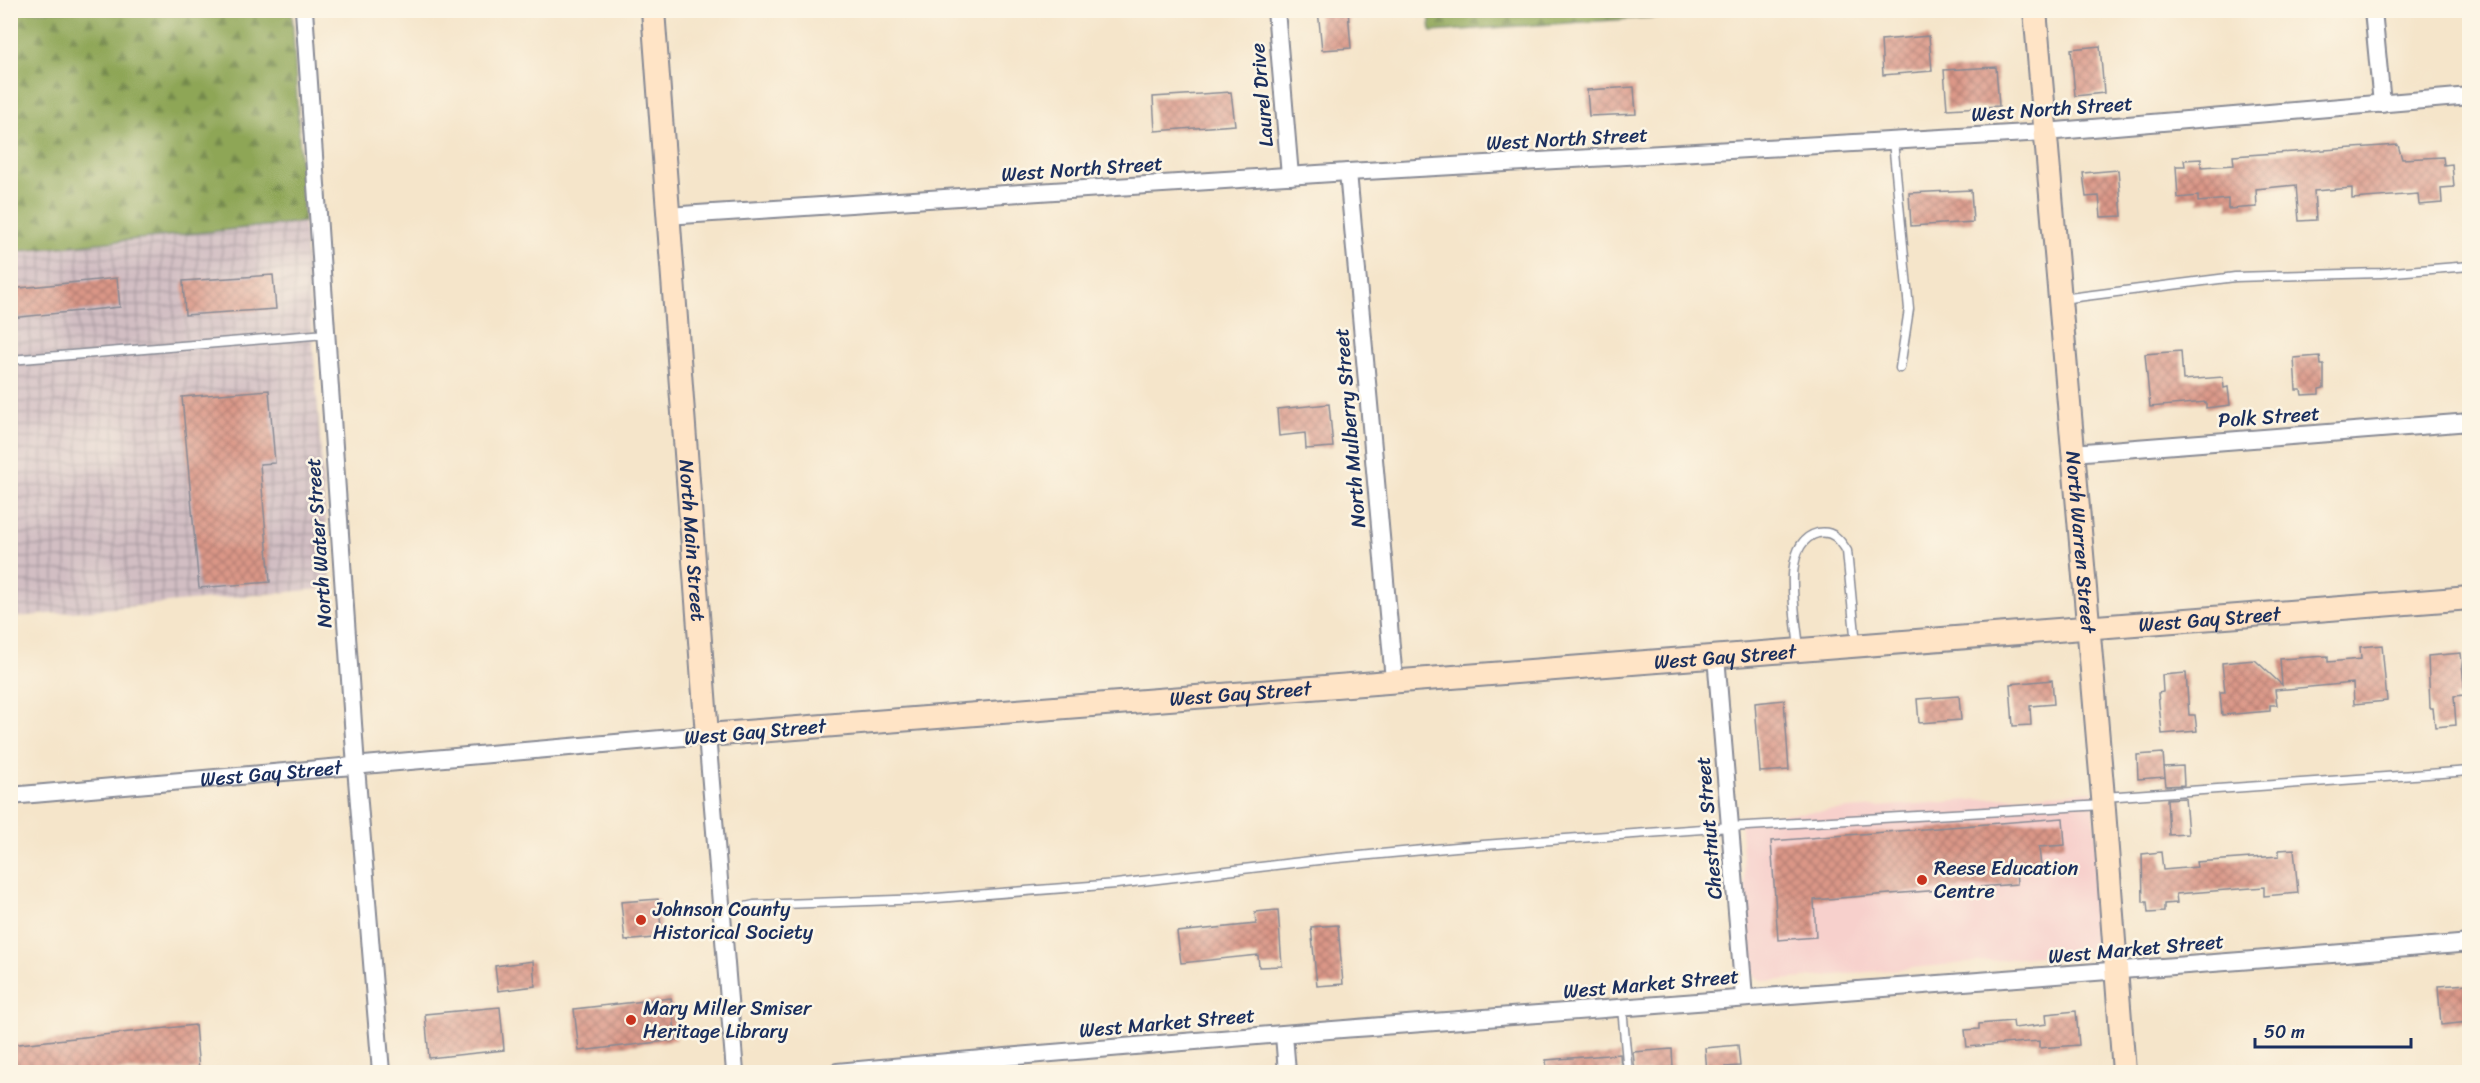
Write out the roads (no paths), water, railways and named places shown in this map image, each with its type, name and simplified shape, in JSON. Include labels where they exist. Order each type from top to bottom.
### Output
[{"type":"street","name":"North Water Street","points":[[304,10],[356,767],[381,1072]]},
{"type":"street","name":"North Main Street","points":[[653,10],[666,216],[735,1072]]},
{"type":"street","name":"Laurel Drive","points":[[1276,10],[1290,176]]},
{"type":"street","name":"North Warren Street","points":[[2035,10],[2089,629],[2124,1072]]},
{"type":"street","points":[[2373,10],[2382,104]]},
{"type":"street","name":"West North Street","points":[[666,216],[1348,172],[2045,132],[2469,96]]},
{"type":"street","name":"North Mulberry Street","points":[[1348,172],[1394,680]]},
{"type":"street","name":"Polk Street","points":[[2072,453],[2469,422]]},
{"type":"street","name":"West Gay Street","points":[[10,796],[707,735],[2469,598]]},
{"type":"street","name":"Chestnut Street","points":[[1716,656],[1744,997]]},
{"type":"street","name":"West Market Street","points":[[837,1072],[1744,997],[2116,972],[2469,943]]},
{"type":"street","points":[[1284,1035],[1287,1072]]},
{"type":"lane","points":[[1893,141],[1908,309],[1900,368]]},
{"type":"lane","points":[[2059,299],[2235,277],[2381,273],[2469,266]]},
{"type":"lane","points":[[10,360],[326,334]]},
{"type":"lane","points":[[1800,650],[1792,570],[1798,550],[1809,535],[1826,532],[1839,538],[1847,551],[1856,645]]},
{"type":"lane","points":[[722,912],[754,905],[924,898],[1116,884],[1327,859],[2469,771]]},
{"type":"lane","points":[[1622,1008],[1628,1072]]},
{"type":"place","name":"Reese Education Centre","points":[[1922,880]]},
{"type":"place","name":"Johnson County Historical Society","points":[[641,920]]},
{"type":"place","name":"Mary Miller Smiser Heritage Library","points":[[631,1020]]}]
